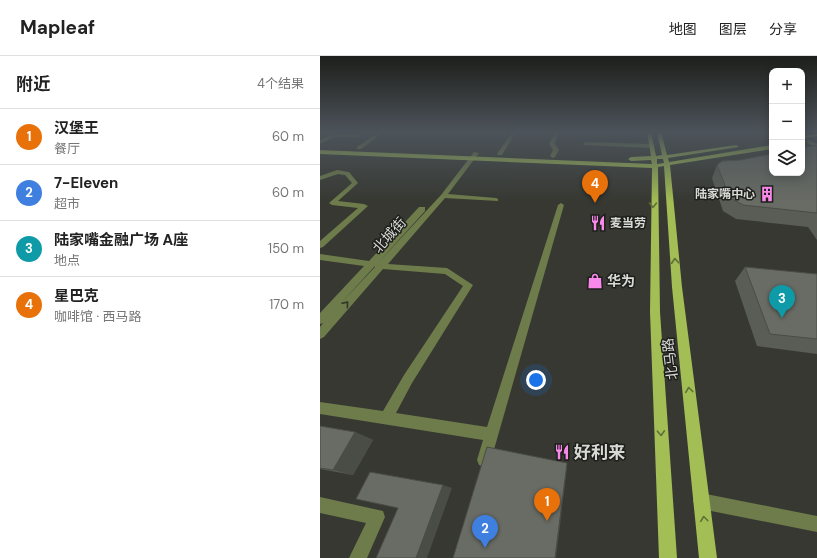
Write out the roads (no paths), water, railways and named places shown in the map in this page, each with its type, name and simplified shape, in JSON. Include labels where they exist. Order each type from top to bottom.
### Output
[{"type":"main road","points":[[449,155],[654,162],[708,155]]},
{"type":"main road","points":[[463,155],[479,155]]},
{"type":"main road","points":[[538,155],[654,162]]},
{"type":"main road","name":"北马路","points":[[653,155],[655,312],[668,558]]},
{"type":"main road","name":"北马路","points":[[665,155],[677,287],[708,558]]},
{"type":"main road","points":[[666,161],[697,155]]},
{"type":"street","name":"北城街","points":[[320,320],[443,196],[471,156]]},
{"type":"street","name":"北城街","points":[[320,334],[375,265],[471,156]]},
{"type":"street","points":[[320,178],[337,172],[347,173],[355,183],[332,203],[364,206],[320,245]]},
{"type":"street","points":[[443,196],[496,200]]},
{"type":"street","points":[[480,471],[561,205]]},
{"type":"street","points":[[320,257],[375,265],[447,271],[468,285],[408,379],[386,418]]},
{"type":"street","points":[[320,408],[491,434]]},
{"type":"street","points":[[701,501],[817,524]]},
{"type":"street","points":[[320,505],[377,517],[358,558]]},
{"type":"place","name":"陆家嘴中心","points":[[767,194]]},
{"type":"place","name":"星巴克","points":[[595,203]]},
{"type":"place","name":"麦当劳","points":[[598,223]]},
{"type":"place","name":"华为","points":[[595,281]]},
{"type":"place","name":"陆家嘴金融广场 A座","points":[[782,318]]},
{"type":"place","name":"好利来","points":[[562,452]]},
{"type":"place","name":"汉堡王","points":[[547,521]]},
{"type":"place","name":"7-Eleven","points":[[485,548]]}]
